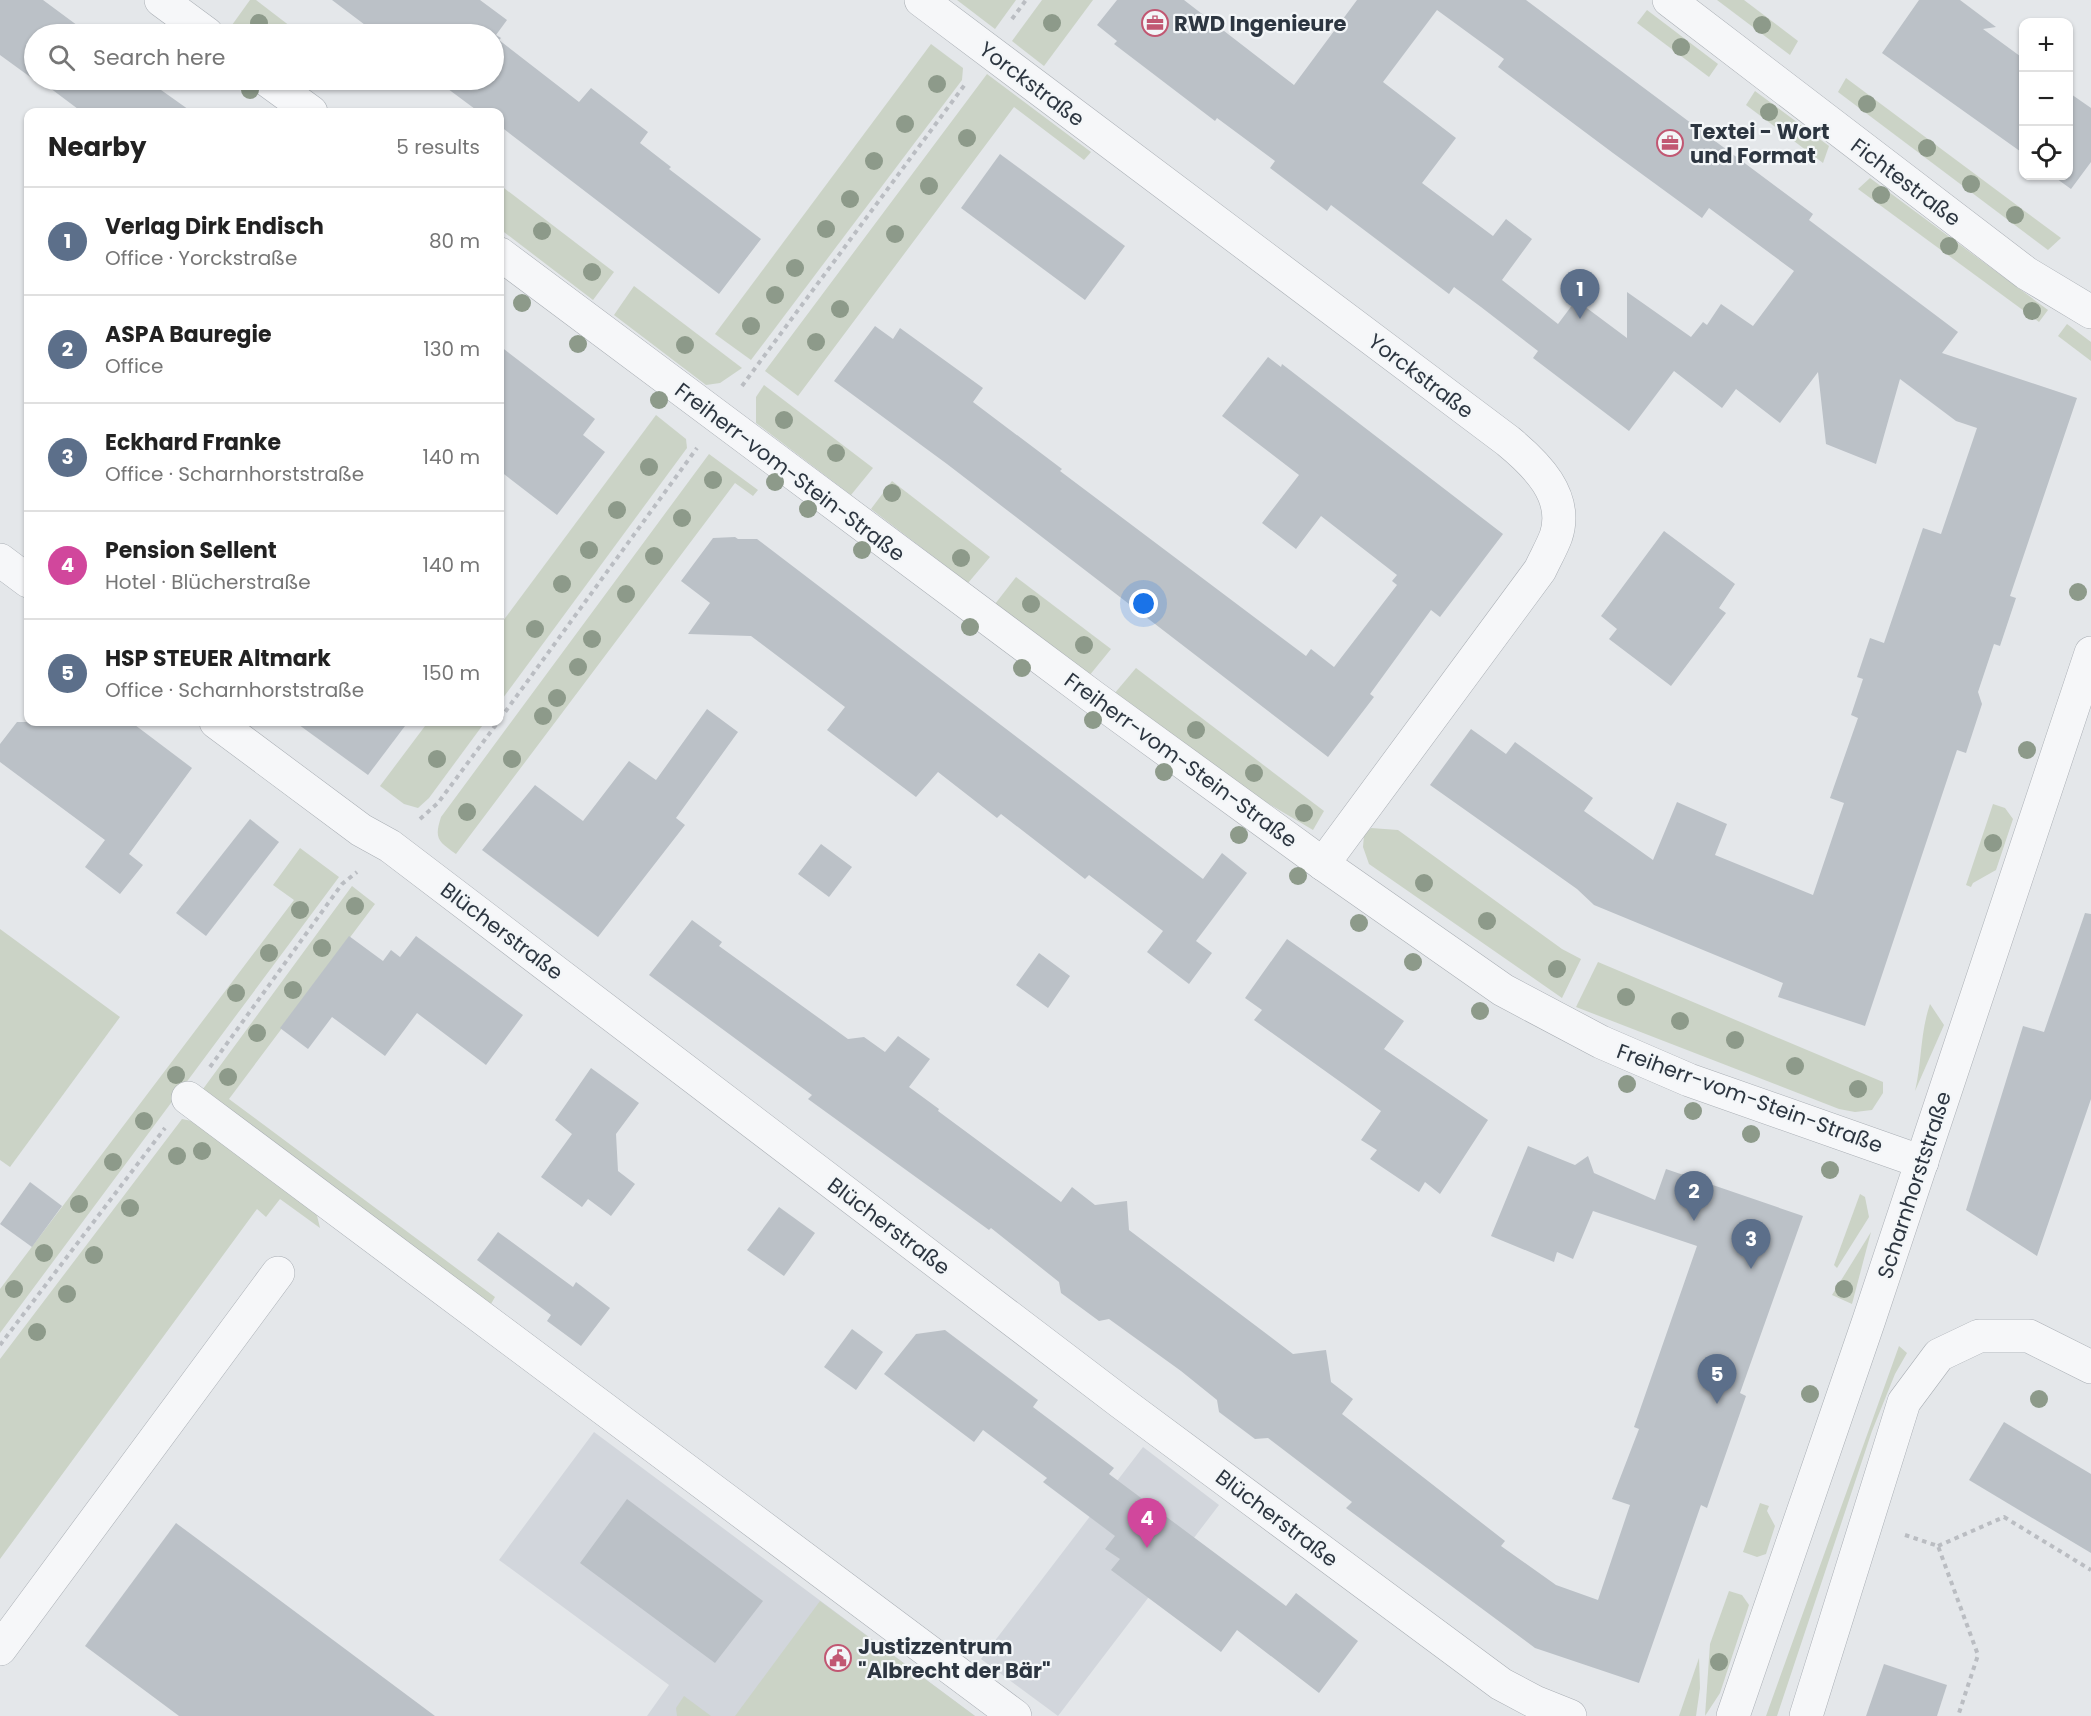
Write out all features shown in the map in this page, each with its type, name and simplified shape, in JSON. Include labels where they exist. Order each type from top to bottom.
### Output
[{"type":"street","points":[[161,0],[193,24]]},
{"type":"street","name":"Yorckstraße","points":[[921,0],[1508,441],[1531,460],[1549,483],[1558,505],[1556,534],[1539,570],[1323,864]]},
{"type":"street","name":"Fichtestraße","points":[[1669,0],[2026,273],[2091,312]]},
{"type":"street","points":[[281,90],[306,108]]},
{"type":"street","name":"Freiherr-vom-Stein-Straße","points":[[504,257],[718,419],[1323,864],[1503,990],[1600,1042],[1689,1080],[1922,1162]]},
{"type":"street","points":[[0,560],[24,578]]},
{"type":"street","name":"Scharnhorststraße","points":[[1733,1716],[1922,1162],[2091,653]]},
{"type":"street","name":"Blücherstraße","points":[[221,726],[361,830],[390,846],[1122,1403],[1492,1678],[1535,1702],[1570,1716]]},
{"type":"street","points":[[188,1098],[1014,1716]]},
{"type":"street","points":[[0,1649],[278,1273]]},
{"type":"street","points":[[1806,1716],[1904,1402],[1939,1355],[1979,1336],[2029,1335],[2091,1367]]},
{"type":"path","points":[[504,713],[1026,0]]},
{"type":"path","points":[[390,846],[438,803],[495,726]]},
{"type":"path","points":[[1866,1521],[1938,1546],[2004,1517],[2091,1570]]},
{"type":"path","points":[[1938,1546],[1978,1654],[1958,1716]]},
{"type":"shaded area","points":[[250,0],[256,0],[287,24],[233,24]]},
{"type":"shaded area","points":[[957,0],[1016,0],[995,29]]},
{"type":"shaded area","points":[[1042,0],[1093,0],[1044,66],[1012,41]]},
{"type":"shaded area","points":[[1717,0],[1744,0],[1798,41],[1790,55]]},
{"type":"shaded area","points":[[1647,10],[1718,64],[1709,77],[1637,23]]},
{"type":"shaded area","points":[[931,44],[963,68],[962,80],[751,360],[715,334]]},
{"type":"shaded area","points":[[987,74],[1091,152],[1084,160],[1014,107],[798,396],[765,371]]},
{"type":"shaded area","points":[[1846,78],[2061,238],[2048,250],[1838,92]]},
{"type":"shaded area","points":[[1755,91],[1829,146],[1823,163],[1746,105]]},
{"type":"shaded area","points":[[1870,178],[2048,310],[2039,322],[1858,189]]},
{"type":"shaded area","points":[[504,188],[614,272],[593,300],[504,232]]},
{"type":"shaded area","points":[[634,286],[742,368],[720,383],[706,385],[614,315]]},
{"type":"shaded area","points":[[2067,324],[2091,342],[2091,361],[2058,336]]},
{"type":"shaded area","points":[[764,385],[873,468],[851,495],[756,423],[756,397]]},
{"type":"shaded area","points":[[656,415],[686,439],[687,448],[504,697],[504,620]]},
{"type":"shaded area","points":[[709,454],[758,490],[753,496],[735,483],[456,854],[439,839],[438,830],[441,817]]},
{"type":"shaded area","points":[[892,481],[990,557],[968,583],[871,509]]},
{"type":"shaded area","points":[[1016,577],[1111,649],[1089,676],[995,604]]},
{"type":"shaded area","points":[[1136,668],[1324,811],[1313,830],[1244,789],[1114,694]]},
{"type":"shaded area","points":[[425,726],[482,726],[429,798],[418,808],[404,804],[380,786]]},
{"type":"shaded area","points":[[1993,804],[2005,808],[2013,819],[1996,870],[1973,883],[1971,887],[1966,885]]},
{"type":"shaded area","points":[[1371,828],[1398,830],[1562,949],[1581,959],[1562,998],[1369,864],[1363,847],[1364,835]]},
{"type":"shaded area","points":[[300,848],[339,877],[0,1333],[0,1289],[294,900],[273,885]]},
{"type":"shaded area","points":[[352,886],[375,904],[229,1099],[495,1297],[488,1309],[203,1089]]},
{"type":"shaded area","points":[[0,929],[120,1017],[10,1167],[0,1160]]},
{"type":"shaded area","points":[[1598,962],[1883,1082],[1883,1093],[1872,1110],[1855,1112],[1839,1109],[1576,1007]]},
{"type":"shaded area","points":[[1930,1004],[1944,1025],[1915,1091],[1924,1026]]},
{"type":"shaded area","points":[[182,1119],[207,1124],[313,1199],[320,1228],[280,1199],[266,1217],[257,1209],[0,1559],[0,1359]]},
{"type":"shaded area","points":[[1860,1194],[1865,1197],[1869,1217],[1837,1268],[1834,1265]]},
{"type":"shaded area","points":[[1871,1232],[1852,1304],[1832,1295]]},
{"type":"shaded area","points":[[1899,1346],[1907,1353],[1895,1374],[1872,1431],[1777,1716],[1766,1716]]},
{"type":"shaded area","points":[[594,1432],[975,1716],[647,1716],[669,1685],[499,1560]]},
{"type":"shaded area","points":[[1143,1447],[1219,1505],[1058,1716],[981,1659]]},
{"type":"shaded area","points":[[1760,1503],[1769,1506],[1767,1511],[1775,1526],[1766,1554],[1757,1557],[1743,1552]]},
{"type":"shaded area","points":[[1729,1591],[1742,1595],[1749,1605],[1720,1693],[1705,1716],[1710,1644]]},
{"type":"shaded area","name":"Justizzentrum \"Albrecht der Bär\"","points":[[820,1601],[975,1716],[735,1716]]},
{"type":"shaded area","points":[[1699,1658],[1700,1688],[1696,1716],[1679,1716]]},
{"type":"shaded area","points":[[684,1696],[711,1716],[677,1716],[676,1708]]},
{"type":"building","points":[[0,0],[43,0],[75,24],[24,24],[24,73],[0,55]]},
{"type":"building","points":[[332,0],[480,0],[507,20],[504,24],[364,24]]},
{"type":"building","points":[[1117,0],[1184,0],[1294,85],[1357,0],[1526,0],[1813,214],[1809,220],[1958,332],[1942,353],[2077,398],[2010,596],[2016,598],[2000,646],[1994,644],[1978,692],[1982,704],[1966,753],[1957,750],[1865,1026],[1778,997],[1783,983],[1594,905],[1577,889],[1430,785],[1471,729],[1506,754],[1515,742],[1593,798],[1584,811],[1653,860],[1677,802],[1727,824],[1715,855],[1813,895],[1844,803],[1830,798],[1858,718],[1851,715],[1863,679],[1857,677],[1870,638],[1884,643],[1923,528],[1941,534],[1977,428],[1956,421],[1900,379],[1876,464],[1826,444],[1818,372],[1780,423],[1736,389],[1722,408],[1674,371],[1629,431],[1533,358],[1538,351],[1481,307],[1454,287],[1449,294],[1331,205],[1327,211],[1270,168],[1275,161],[1217,118],[1215,121],[1114,44],[1117,41],[1097,25]],"holes":[[[1437,10],[1504,59],[1498,67],[1613,153],[1702,218],[1709,208],[1794,271],[1753,326],[1721,304],[1707,325],[1703,322],[1691,337],[1627,292],[1627,338],[1576,300],[1558,324],[1502,280],[1532,239],[1506,219],[1493,236],[1422,183],[1456,138],[1383,82]]]},
{"type":"building","points":[[1919,0],[1960,0],[1996,27],[1983,29],[2019,55],[2019,150],[1882,53]]},
{"type":"building","points":[[504,44],[579,102],[591,88],[648,132],[640,143],[671,167],[669,169],[761,239],[719,294],[504,129],[504,108],[474,108],[449,90],[504,90]]},
{"type":"building","points":[[53,90],[161,90],[186,108],[77,108]]},
{"type":"building","points":[[2073,95],[2091,108],[2091,162],[2071,189],[2059,180],[2073,180]]},
{"type":"building","points":[[1000,154],[1125,246],[1085,300],[961,208]]},
{"type":"building","points":[[875,326],[893,339],[900,328],[983,388],[973,402],[1062,469],[1060,471],[1306,656],[1311,649],[1334,667],[1397,585],[1392,581],[1397,575],[1321,516],[1296,549],[1262,523],[1299,475],[1222,416],[1268,357],[1281,367],[1282,364],[1503,534],[1440,617],[1431,610],[1370,694],[1374,697],[1328,757],[947,464],[834,381]]},
{"type":"building","points":[[504,349],[595,419],[583,435],[605,452],[557,515],[504,474]]},
{"type":"building","points":[[1664,531],[1735,584],[1719,608],[1726,613],[1671,686],[1609,639],[1617,629],[1601,616]]},
{"type":"building","points":[[713,538],[757,539],[1203,879],[1222,853],[1247,873],[1196,941],[1212,953],[1189,984],[1147,952],[1163,931],[1089,875],[1085,879],[1001,814],[997,818],[938,772],[916,797],[827,730],[845,707],[751,636],[688,634],[710,603],[681,581]]},
{"type":"building","points":[[707,709],[738,732],[676,818],[685,825],[598,937],[482,850],[535,785],[583,821],[629,761],[656,780]]},
{"type":"building","points":[[17,722],[24,722],[24,726],[136,726],[192,768],[129,854],[143,865],[120,894],[85,867],[105,840],[0,762],[0,744]]},
{"type":"building","points":[[301,726],[405,726],[368,775]]},
{"type":"building","points":[[250,819],[279,842],[206,936],[176,913]]},
{"type":"building","points":[[821,844],[852,867],[829,897],[798,874]]},
{"type":"building","points":[[2085,913],[2091,914],[2091,1099],[2037,1256],[1966,1210],[2023,1026],[2044,1032]]},
{"type":"building","points":[[692,920],[722,942],[719,946],[848,1039],[864,1037],[885,1052],[898,1036],[930,1059],[909,1087],[1061,1202],[1072,1187],[1095,1205],[1127,1201],[1129,1230],[1293,1354],[1326,1350],[1331,1382],[1353,1399],[1342,1414],[1505,1541],[1501,1546],[1556,1585],[1598,1600],[1630,1505],[1612,1499],[1639,1429],[1634,1427],[1697,1246],[1593,1211],[1573,1259],[1557,1252],[1554,1262],[1491,1236],[1528,1146],[1575,1165],[1588,1156],[1594,1173],[1655,1200],[1666,1169],[1803,1216],[1740,1393],[1746,1396],[1707,1508],[1701,1505],[1639,1683],[1535,1648],[1346,1508],[1352,1502],[1268,1438],[1255,1439],[1219,1412],[1217,1400],[1181,1371],[1109,1319],[1099,1321],[1061,1293],[1059,1282],[991,1228],[989,1230],[808,1099],[812,1095],[649,975]]},
{"type":"building","points":[[349,936],[383,961],[391,950],[400,957],[416,936],[523,1015],[486,1065],[417,1013],[385,1056],[332,1017],[308,1049],[280,1028]]},
{"type":"building","points":[[1287,939],[1404,1021],[1384,1049],[1488,1120],[1440,1194],[1425,1182],[1419,1192],[1370,1159],[1377,1150],[1361,1140],[1381,1111],[1254,1020],[1262,1010],[1245,998]]},
{"type":"building","points":[[1039,953],[1070,976],[1048,1008],[1016,985]]},
{"type":"building","points":[[591,1068],[639,1103],[616,1134],[618,1171],[635,1184],[611,1216],[588,1199],[582,1207],[541,1177],[572,1134],[555,1120]]},
{"type":"building","points":[[30,1182],[62,1206],[32,1247],[0,1224]]},
{"type":"building","points":[[779,1207],[815,1233],[784,1276],[747,1250]]},
{"type":"building","points":[[498,1232],[573,1287],[576,1282],[610,1308],[581,1346],[547,1321],[551,1315],[477,1260]]},
{"type":"building","points":[[852,1329],[883,1352],[856,1390],[824,1367]]},
{"type":"building","points":[[945,1330],[1038,1400],[1033,1407],[1114,1468],[1109,1474],[1286,1606],[1296,1593],[1358,1641],[1319,1693],[1237,1630],[1221,1652],[1111,1570],[1120,1559],[1105,1549],[1115,1536],[1043,1482],[1047,1478],[983,1430],[974,1442],[884,1374],[916,1334]]},
{"type":"building","points":[[2004,1422],[2091,1474],[2091,1553],[1969,1480]]},
{"type":"building","points":[[627,1499],[763,1601],[715,1663],[580,1563]]},
{"type":"building","points":[[176,1523],[435,1716],[179,1716],[85,1646]]},
{"type":"building","points":[[1884,1664],[1947,1685],[1937,1716],[1866,1716]]},
{"type":"place","name":"RWD Ingenieure","points":[[1155,23]]},
{"type":"place","name":"Textei - Wort und Format","points":[[1670,143]]},
{"type":"place","name":"Verlag Dirk Endisch","points":[[1580,319]]},
{"type":"place","name":"ASPA Bauregie","points":[[1694,1221]]},
{"type":"place","name":"Eckhard Franke","points":[[1751,1269]]},
{"type":"place","name":"HSP STEUER Altmark","points":[[1717,1404]]},
{"type":"place","name":"Pension Sellent","points":[[1147,1548]]},
{"type":"place","name":"Justizzentrum \"Albrecht der Bär\"","points":[[838,1658]]}]
